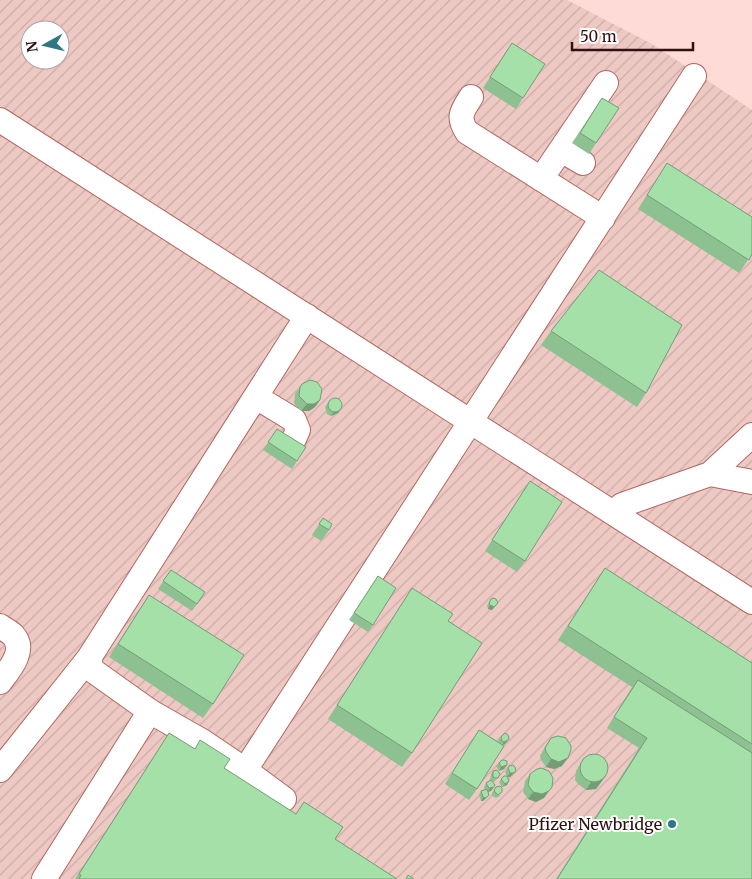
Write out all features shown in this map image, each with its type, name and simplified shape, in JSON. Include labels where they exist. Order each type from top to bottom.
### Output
[{"type":"lane","points":[[245,770],[694,76]]},
{"type":"lane","points":[[471,97],[461,117],[462,125],[468,132],[602,218]]},
{"type":"lane","points":[[541,179],[561,150],[605,97]]},
{"type":"lane","points":[[0,120],[752,602]]},
{"type":"lane","points":[[561,150],[583,163]]},
{"type":"lane","points":[[4,759],[89,658],[307,316]]},
{"type":"lane","points":[[256,397],[294,420],[298,430],[294,439]]},
{"type":"lane","points":[[614,513],[622,505],[710,474],[752,435]]},
{"type":"lane","points":[[710,474],[752,482]]},
{"type":"lane","points":[[0,626],[14,636],[19,646],[16,659],[0,682]]},
{"type":"lane","points":[[89,658],[92,670],[150,711],[202,741],[284,799]]},
{"type":"lane","points":[[44,879],[150,711]]},
{"type":"shaded area","name":"Pfizer Newbridge","points":[[0,0],[567,0],[652,44],[752,110],[752,879],[0,879]]},
{"type":"building","points":[[512,43],[545,64],[523,98],[490,77]]},
{"type":"building","points":[[602,98],[619,108],[596,143],[580,133]]},
{"type":"building","points":[[667,163],[752,217],[752,254],[749,260],[647,195]]},
{"type":"building","points":[[599,270],[682,325],[646,393],[551,331]]},
{"type":"building","points":[[310,380],[317,382],[322,389],[320,400],[314,404],[307,404],[299,396],[302,384]]},
{"type":"building","points":[[335,398],[340,400],[342,405],[340,410],[335,412],[330,410],[328,405],[330,400]]},
{"type":"building","points":[[277,429],[306,447],[297,461],[268,442]]},
{"type":"building","points":[[530,481],[562,502],[525,561],[492,540]]},
{"type":"building","points":[[323,518],[332,524],[329,530],[319,524]]},
{"type":"building","points":[[605,568],[752,663],[752,744],[568,626]]},
{"type":"building","points":[[171,570],[205,592],[197,604],[163,581]]},
{"type":"building","points":[[378,576],[396,588],[373,625],[354,613]]},
{"type":"building","points":[[412,588],[453,614],[448,621],[482,643],[412,753],[337,705]]},
{"type":"building","points":[[149,595],[244,655],[213,704],[118,644]]},
{"type":"building","points":[[493,598],[498,603],[494,607],[489,603]]},
{"type":"building","name":"Pfizer Newbridge","points":[[638,680],[752,753],[752,879],[557,879],[647,738],[614,717]]},
{"type":"building","points":[[479,730],[504,746],[477,789],[452,773]]},
{"type":"building","points":[[169,733],[195,749],[200,740],[230,759],[224,768],[296,814],[304,802],[343,827],[335,839],[397,879],[79,879],[81,875],[79,874]]},
{"type":"building","points":[[505,733],[509,738],[504,742],[501,737]]},
{"type":"building","points":[[558,736],[566,738],[571,746],[568,758],[559,762],[551,759],[545,748],[551,738]]},
{"type":"building","points":[[594,754],[604,758],[608,768],[604,778],[594,782],[584,778],[580,768],[584,758]]},
{"type":"building","points":[[502,760],[507,761],[507,765],[501,767],[499,763]]},
{"type":"building","points":[[513,765],[516,771],[510,773],[508,768]]},
{"type":"building","points":[[541,768],[549,771],[553,778],[552,787],[549,791],[542,794],[533,792],[528,785],[530,774]]},
{"type":"building","points":[[497,770],[500,774],[498,778],[495,778],[493,777],[493,771]]},
{"type":"building","points":[[507,776],[509,781],[505,784],[501,779]]},
{"type":"building","points":[[491,780],[495,785],[490,788],[486,783]]},
{"type":"building","points":[[500,786],[502,792],[498,795],[494,790]]},
{"type":"building","points":[[487,789],[489,795],[486,798],[483,797],[481,791]]},
{"type":"building","points":[[408,875],[414,879],[406,879]]},
{"type":"place","name":"Pfizer Newbridge","points":[[672,824]]}]
